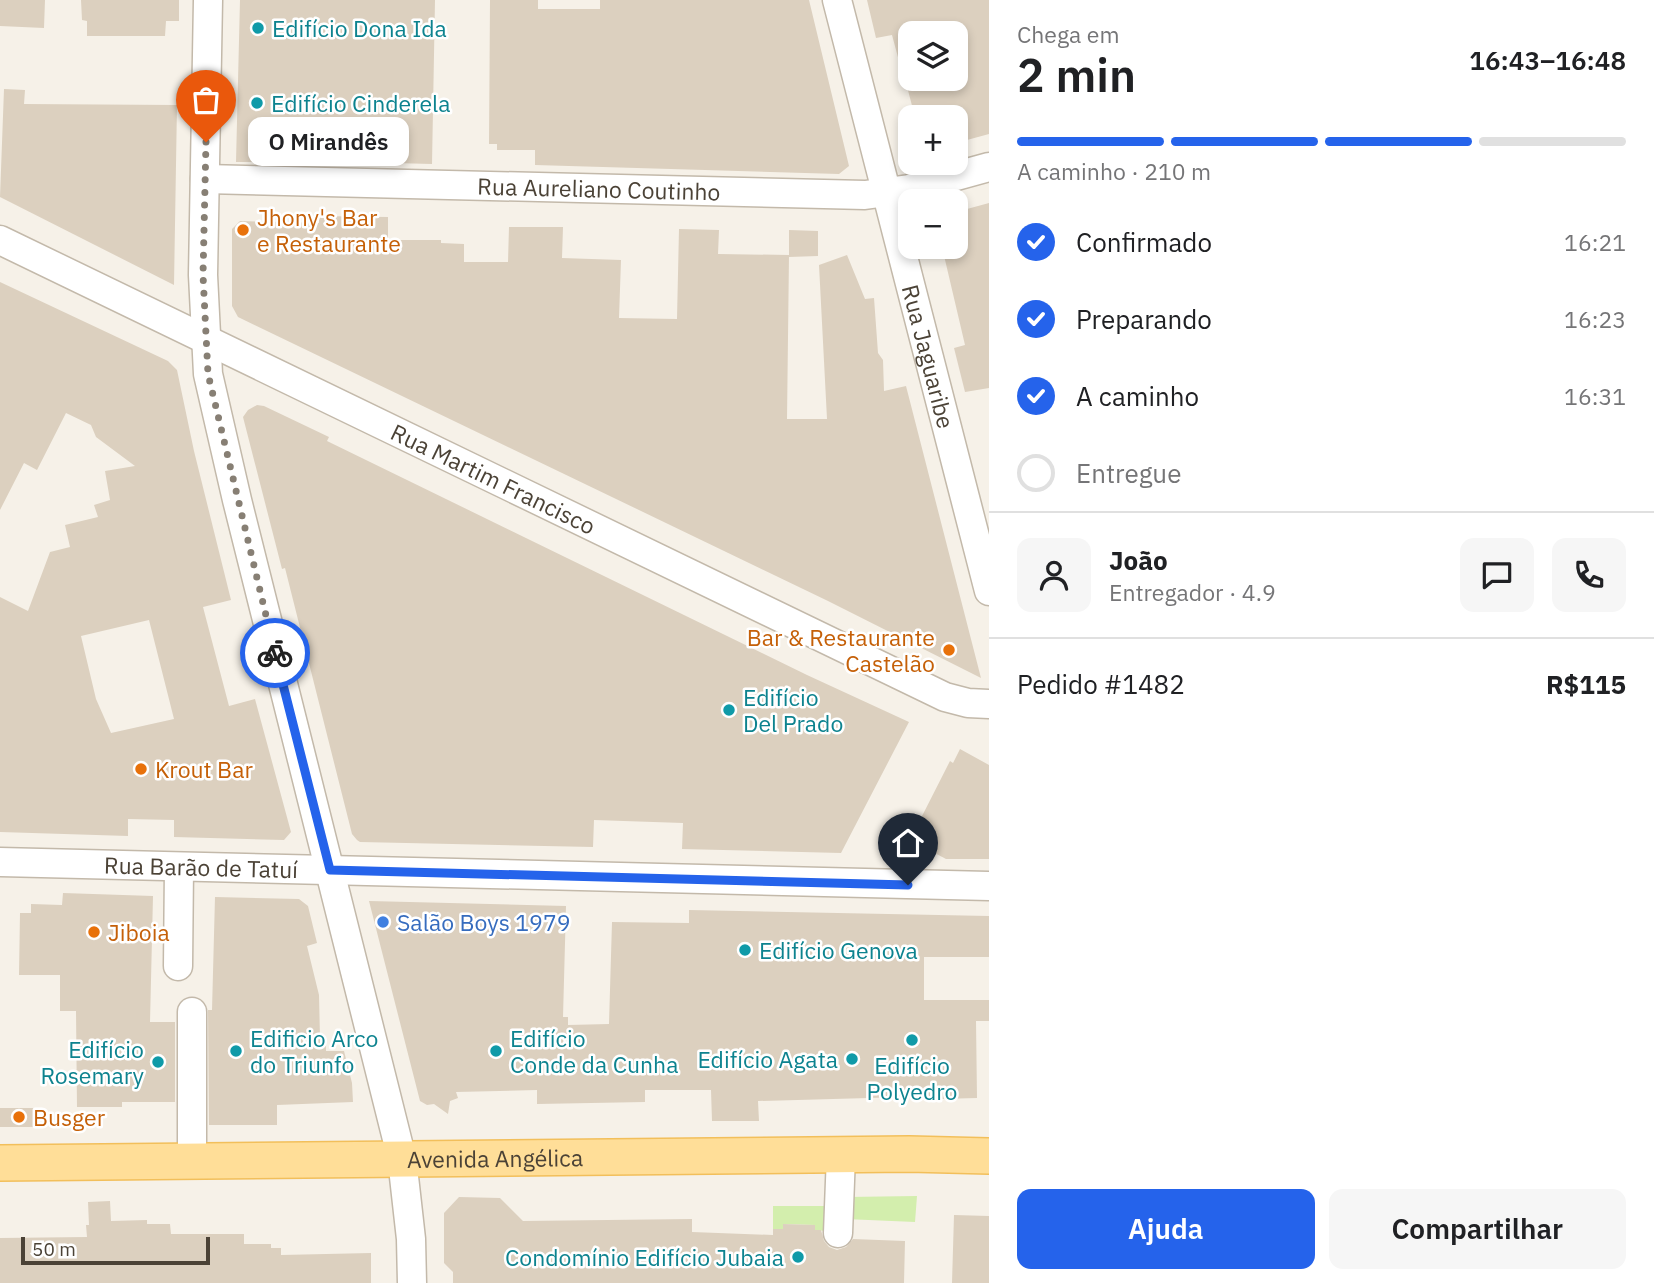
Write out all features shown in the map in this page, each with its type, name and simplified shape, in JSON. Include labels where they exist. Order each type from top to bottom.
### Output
[{"type":"main road","name":"Avenida Angélica","points":[[0,1163],[989,1156]]},
{"type":"street","points":[[208,0],[203,275],[208,374],[402,1159],[411,1239],[412,1283]]},
{"type":"street","name":"Rua Jaguaribe","points":[[837,0],[989,591]]},
{"type":"street","name":"Rua Aureliano Coutinho","points":[[205,179],[855,195],[886,194],[989,167]]},
{"type":"street","name":"Rua Martim Francisco","points":[[0,240],[945,697],[968,703],[989,704]]},
{"type":"street","name":"Rua Barão de Tatuí","points":[[0,862],[989,886]]},
{"type":"street","points":[[177,966],[179,867]]},
{"type":"street","points":[[192,1012],[192,1161]]},
{"type":"street","points":[[838,1233],[841,1155]]},
{"type":"green space","points":[[917,1196],[915,1222],[845,1219],[846,1197]]},
{"type":"green space","points":[[773,1206],[827,1206],[826,1231],[815,1230],[815,1225],[783,1224],[783,1229],[773,1229]]},
{"type":"building","points":[[0,0],[45,0],[44,28],[0,26]]},
{"type":"building","points":[[81,0],[179,0],[179,21],[166,21],[165,36],[87,36],[87,21],[82,20]]},
{"type":"building","points":[[240,0],[435,0],[432,164],[393,163],[393,149],[321,148],[321,162],[236,162]]},
{"type":"building","points":[[490,0],[538,0],[538,9],[600,9],[600,0],[809,0],[849,166],[839,174],[535,165],[535,150],[497,150],[497,144],[489,144]]},
{"type":"building","points":[[867,0],[989,0],[989,134],[968,140],[968,105],[912,105],[908,91],[968,91],[968,21],[898,21],[898,57],[892,35],[876,38]]},
{"type":"building","points":[[4,89],[25,90],[24,104],[177,105],[174,285],[0,197]]},
{"type":"building","points":[[989,203],[989,388],[965,392],[954,348],[965,345],[945,259],[968,259],[968,209]]},
{"type":"building","points":[[319,216],[388,217],[388,240],[441,240],[441,243],[464,244],[464,262],[508,262],[509,227],[563,227],[562,258],[621,260],[619,318],[677,319],[679,229],[719,230],[718,254],[789,255],[787,419],[827,419],[819,265],[847,255],[865,299],[874,298],[878,353],[883,360],[884,391],[906,386],[981,678],[828,601],[238,317],[232,306],[232,229],[240,221],[319,223]]},
{"type":"building","points":[[789,230],[818,231],[818,256],[789,257]]},
{"type":"building","points":[[0,282],[168,361],[177,370],[231,600],[203,607],[229,706],[255,699],[291,832],[284,840],[174,837],[174,820],[128,819],[128,836],[0,832],[0,597],[28,611],[50,552],[70,547],[65,525],[98,517],[94,505],[110,500],[105,471],[135,466],[96,437],[91,425],[66,413],[37,470],[24,463],[0,510]],"holes":[[[149,620],[174,719],[111,733],[96,699],[81,636]]]},
{"type":"building","points":[[257,405],[329,437],[327,441],[909,722],[841,853],[682,849],[683,823],[594,820],[593,847],[357,840],[352,834],[285,568],[282,569],[243,417]]},
{"type":"building","points":[[960,749],[989,765],[989,859],[946,859],[912,841],[950,761],[953,763]]},
{"type":"building","points":[[63,893],[153,896],[150,1022],[175,1022],[175,1102],[122,1102],[122,1107],[77,1107],[76,1011],[60,1011],[60,975],[19,975],[20,913],[31,913],[31,904],[62,905]]},
{"type":"building","points":[[215,897],[299,899],[308,906],[317,943],[307,946],[319,995],[320,1038],[326,1038],[326,1051],[344,1051],[352,1083],[353,1102],[277,1105],[277,1125],[209,1125],[208,1010],[212,1010]]},
{"type":"building","points":[[369,901],[566,906],[563,1017],[568,1017],[568,1025],[609,1024],[612,922],[689,923],[689,910],[989,916],[989,957],[924,957],[924,1000],[989,1000],[989,1021],[976,1021],[977,1098],[940,1099],[940,1096],[758,1101],[759,1121],[712,1121],[711,1090],[645,1090],[645,1102],[537,1104],[537,1090],[456,1092],[458,1098],[450,1101],[448,1114],[434,1104],[427,1105],[420,1101]]},
{"type":"building","name":"Busger","points":[[0,1108],[37,1108],[37,1127],[0,1127]]},
{"type":"building","points":[[459,1197],[500,1198],[523,1221],[692,1219],[692,1232],[773,1235],[773,1229],[783,1229],[783,1224],[815,1225],[815,1230],[821,1230],[829,1247],[837,1250],[846,1247],[853,1239],[905,1241],[904,1283],[453,1283],[453,1272],[444,1263],[444,1213]]},
{"type":"building","points":[[110,1201],[111,1221],[147,1220],[147,1224],[170,1224],[171,1234],[244,1234],[244,1244],[271,1244],[271,1248],[281,1248],[281,1255],[371,1253],[371,1283],[0,1283],[0,1238],[87,1237],[88,1202]]},
{"type":"building","points":[[954,1215],[989,1216],[989,1283],[952,1283]]},
{"type":"way so far","points":[[206,142],[203,275],[208,374],[275,653]]},
{"type":"place","name":"Edifício Dona Ida","points":[[258,28]]},
{"type":"place","name":"Edifício Cinderela","points":[[257,103]]},
{"type":"place","name":"O Mirandês","points":[[206,142]]},
{"type":"place","name":"Jhony's Bar e Restaurante","points":[[243,230]]},
{"type":"place","name":"Bar & Restaurante Castelão","points":[[949,650]]},
{"type":"place","name":"Edifício Del Prado","points":[[729,710]]},
{"type":"place","name":"Krout Bar","points":[[141,769]]},
{"type":"place","name":"Salão Boys 1979","points":[[383,922]]},
{"type":"place","name":"Jiboia","points":[[94,932]]},
{"type":"place","name":"Edifício Genova","points":[[745,950]]},
{"type":"place","name":"Edifício Polyedro","points":[[912,1040]]},
{"type":"place","name":"Edificio Arco do Triunfo","points":[[236,1051]]},
{"type":"place","name":"Edifício Conde da Cunha","points":[[496,1051]]},
{"type":"place","name":"Edifício Agata","points":[[852,1059]]},
{"type":"place","name":"Edifício Rosemary","points":[[158,1062]]},
{"type":"place","name":"Busger","points":[[19,1117]]},
{"type":"place","name":"Condomínio Edifício Jubaia","points":[[798,1257]]},
{"type":"route","points":[[275,653],[330,870],[908,885]]}]
